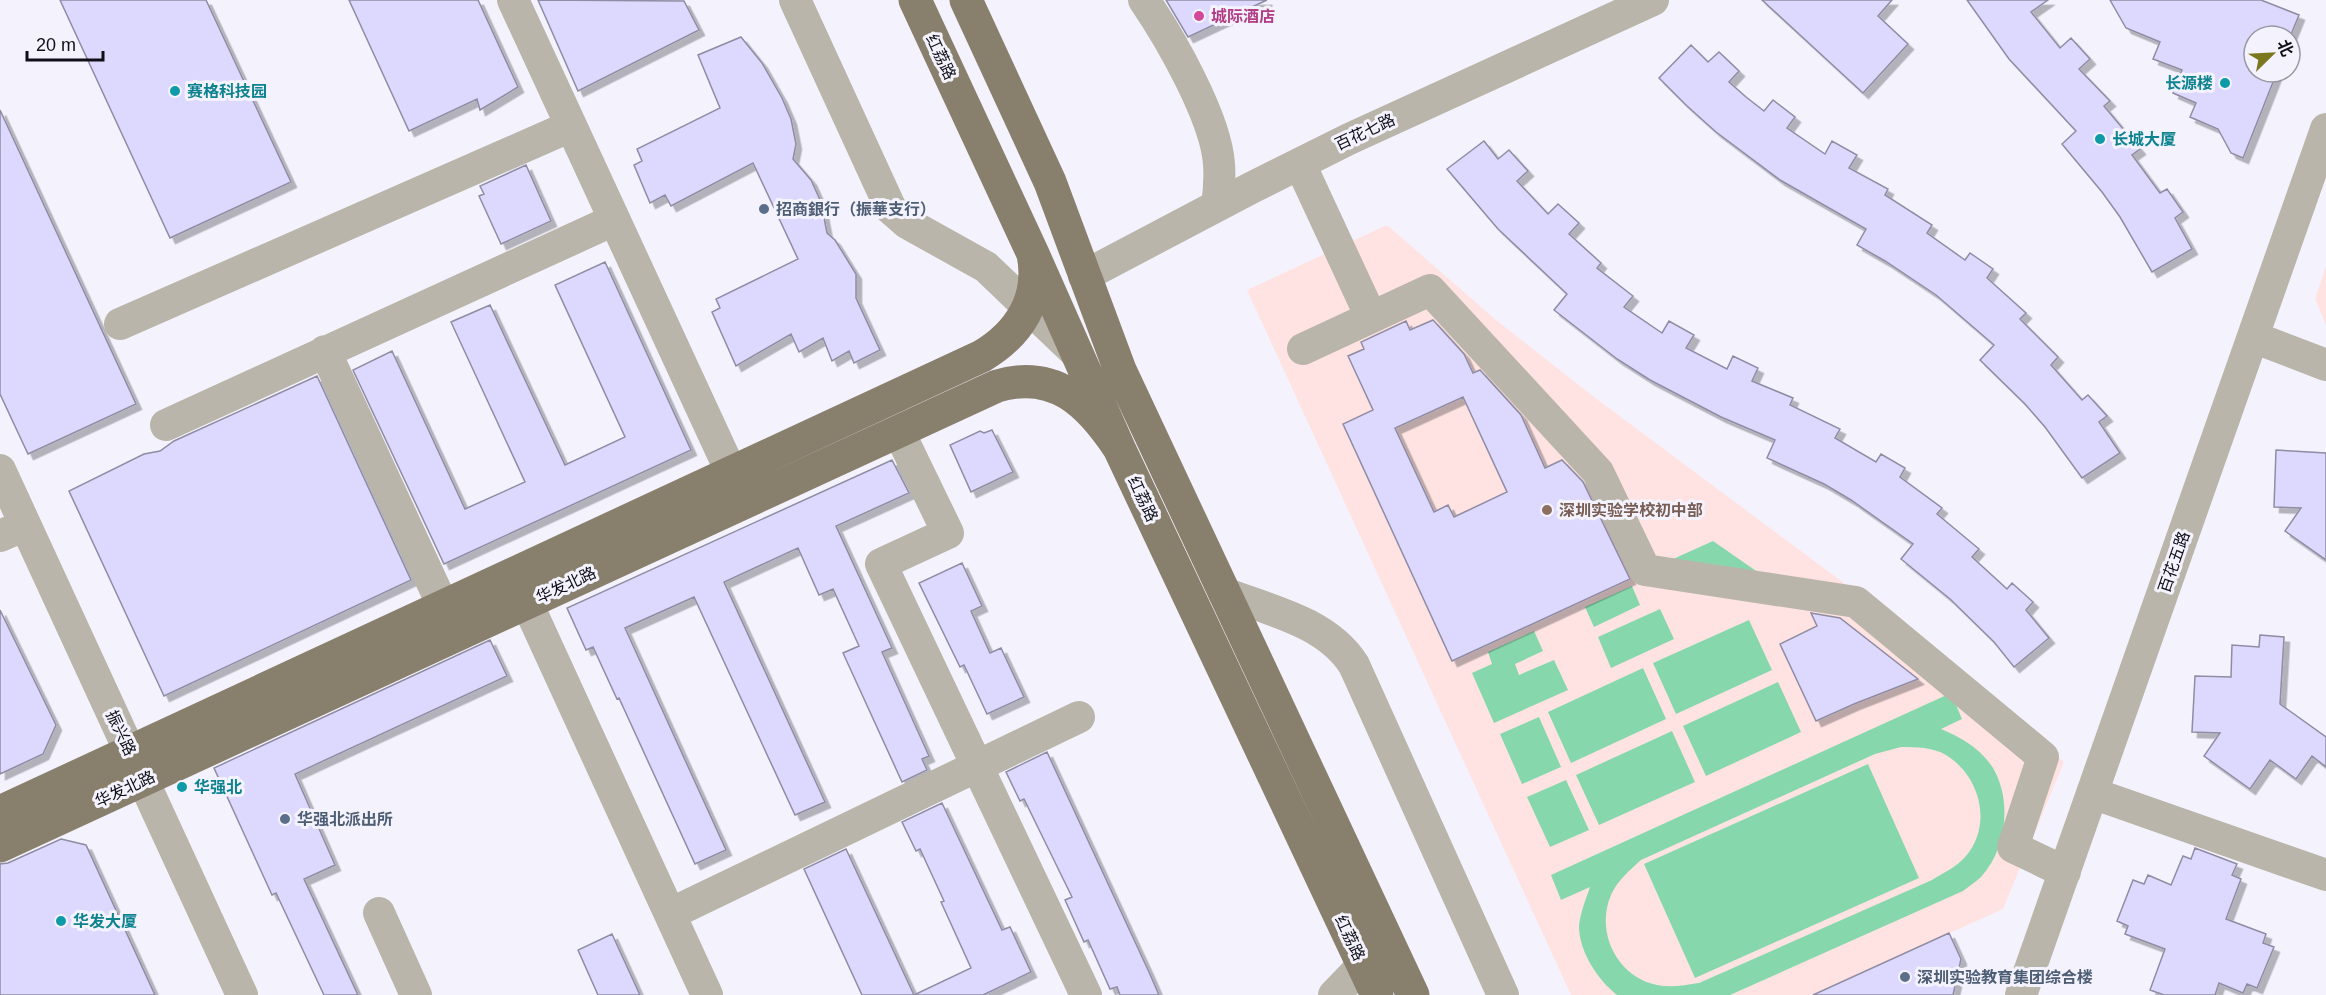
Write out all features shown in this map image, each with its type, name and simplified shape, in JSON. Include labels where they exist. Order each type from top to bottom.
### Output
[{"type":"main road","name":"红荔路","points":[[915,0],[1033,254],[1119,448],[1377,995]]},
{"type":"main road","name":"红荔路","points":[[966,0],[1050,182],[1120,370],[1413,995]]},
{"type":"main road","name":"华发北路","points":[[0,846],[136,766],[443,606],[982,356],[1006,339],[1029,307],[1035,281],[1033,254]]},
{"type":"main road","name":"华发北路","points":[[0,812],[136,766],[527,603],[997,386],[1014,381],[1032,380],[1065,391],[1080,402],[1105,427],[1119,448]]},
{"type":"street","points":[[513,0],[731,472]]},
{"type":"street","points":[[795,0],[891,209],[908,223],[981,263],[1066,342],[1080,360]]},
{"type":"street","points":[[1144,0],[1182,64],[1210,124],[1220,163],[1217,206]]},
{"type":"street","name":"百花七路","points":[[1084,276],[1217,206],[1610,9],[1653,0]]},
{"type":"street","points":[[120,324],[571,126]]},
{"type":"street","name":"百花五路","points":[[2021,995],[2326,129]]},
{"type":"street","points":[[1300,164],[1371,317]]},
{"type":"street","points":[[166,424],[614,220]]},
{"type":"street","points":[[1303,349],[1430,290],[1598,472],[1646,570],[1856,602],[2043,757],[2013,847],[2065,872]]},
{"type":"street","points":[[2253,337],[2326,365]]},
{"type":"street","points":[[325,351],[443,606]]},
{"type":"street","points":[[899,432],[948,533],[881,564],[1086,995]]},
{"type":"street","name":"振兴路","points":[[0,470],[13,531],[136,766],[242,995]]},
{"type":"street","points":[[1224,593],[1320,631],[1345,651],[1354,665],[1503,995]]},
{"type":"street","points":[[527,603],[707,995]]},
{"type":"street","points":[[670,914],[1079,717]]},
{"type":"street","points":[[2092,794],[2326,875]]},
{"type":"street","points":[[379,913],[416,995]]},
{"type":"street","points":[[1334,995],[1363,965]]},
{"type":"shaded area","name":"深圳实验学校初中部","points":[[1387,225],[1496,320],[1598,400],[1895,621],[2064,762],[2003,909],[1813,995],[1571,995],[1247,290]]},
{"type":"shaded area","points":[[2326,266],[2326,325],[2315,299]]},
{"type":"green space","points":[[1713,541],[1772,582],[1662,564]]},
{"type":"green space","points":[[1632,586],[1640,605],[1594,627],[1585,607]]},
{"type":"green space","points":[[1660,609],[1674,639],[1611,668],[1598,637]]},
{"type":"green space","points":[[1749,620],[1772,670],[1676,714],[1653,663]]},
{"type":"green space","points":[[1534,631],[1543,651],[1515,664],[1519,675],[1554,660],[1568,690],[1494,723],[1472,673],[1492,664],[1488,652]]},
{"type":"green space","points":[[1643,668],[1666,719],[1571,763],[1548,712]]},
{"type":"green space","points":[[1778,682],[1801,732],[1706,776],[1683,726]]},
{"type":"green space","points":[[1951,693],[1962,719],[1941,729],[1963,740],[1983,755],[1993,768],[2003,795],[2004,824],[1997,853],[1981,877],[1963,891],[1730,995],[1617,995],[1603,982],[1591,965],[1580,937],[1580,918],[1590,887],[1561,900],[1551,875]],"holes":[[[1901,747],[1919,747],[1941,752],[1958,764],[1974,788],[1981,816],[1979,830],[1974,843],[1959,863],[1932,880],[1699,983],[1657,985],[1631,973],[1621,963],[1608,938],[1607,909],[1617,885],[1641,860],[1875,754]]]},
{"type":"green space","points":[[1539,717],[1561,767],[1522,784],[1500,734]]},
{"type":"green space","points":[[1672,731],[1695,782],[1599,825],[1576,775]]},
{"type":"green space","points":[[1868,764],[1919,878],[1695,978],[1644,864]]},
{"type":"green space","points":[[1566,780],[1589,830],[1550,847],[1527,797]]},
{"type":"building","name":"赛格科技园","points":[[60,0],[206,0],[291,182],[170,238]]},
{"type":"building","points":[[349,0],[478,0],[518,87],[480,110],[477,99],[409,131]]},
{"type":"building","points":[[538,0],[684,1],[699,30],[578,91]]},
{"type":"building","name":"城际酒店","points":[[1166,0],[1267,0],[1188,37]]},
{"type":"building","points":[[1762,0],[1892,0],[1878,16],[1908,44],[1863,93]]},
{"type":"building","name":"长城大厦","points":[[1967,0],[2048,0],[2031,12],[2060,48],[2071,38],[2090,59],[2079,69],[2110,101],[2104,106],[2140,149],[2132,155],[2160,193],[2167,189],[2183,212],[2175,218],[2192,249],[2152,272],[2120,217],[2062,144],[2076,131],[2009,59]]},
{"type":"building","name":"长源楼","points":[[2110,0],[2261,0],[2299,15],[2295,24],[2242,24],[2242,84],[2272,84],[2243,158],[2231,153],[2218,129],[2190,117],[2196,103],[2173,93],[2182,70],[2153,59],[2160,42],[2126,28]]},
{"type":"building","points":[[741,37],[762,63],[782,98],[791,119],[796,144],[793,159],[811,180],[821,202],[827,233],[835,240],[856,274],[856,298],[880,350],[854,363],[849,351],[832,361],[823,338],[799,352],[791,334],[736,366],[712,312],[720,308],[716,299],[798,259],[753,163],[671,206],[665,195],[650,203],[634,165],[642,161],[637,149],[720,108],[698,55]]},
{"type":"building","points":[[1691,45],[1708,62],[1719,52],[1739,71],[1729,82],[1746,97],[1764,111],[1773,100],[1795,117],[1787,128],[1825,154],[1832,141],[1857,155],[1849,168],[1888,189],[1885,195],[1932,225],[1927,233],[1965,260],[1970,253],[1993,269],[1987,278],[2026,313],[2020,319],[2058,357],[2051,365],[2082,400],[2088,395],[2107,416],[2099,422],[2120,453],[2082,478],[2045,427],[1980,360],[1994,345],[1936,295],[1857,245],[1866,229],[1780,180],[1716,132],[1687,106],[1659,78]]},
{"type":"building","points":[[0,110],[136,404],[28,454],[0,394]]},
{"type":"building","points":[[1484,141],[1498,159],[1509,150],[1528,171],[1517,181],[1548,214],[1558,204],[1579,223],[1569,234],[1601,263],[1597,268],[1633,296],[1624,307],[1662,333],[1669,321],[1694,335],[1686,348],[1727,369],[1733,356],[1758,368],[1752,381],[1793,398],[1790,405],[1840,429],[1835,438],[1876,462],[1881,454],[1905,468],[1900,477],[1942,508],[1937,514],[1979,549],[1972,557],[2007,589],[2012,583],[2033,602],[2026,610],[2049,638],[2014,667],[1994,642],[1950,599],[1901,559],[1913,544],[1851,500],[1824,484],[1767,458],[1775,440],[1721,417],[1650,380],[1617,359],[1554,310],[1567,294],[1498,229],[1447,169]]},
{"type":"building","points":[[526,165],[551,221],[501,244],[479,196],[484,194],[480,186]]},
{"type":"building","points":[[605,262],[691,450],[444,564],[353,370],[392,351],[465,509],[525,482],[451,322],[490,305],[565,465],[625,437],[555,285]]},
{"type":"building","points":[[1433,320],[1464,354],[1473,373],[1480,370],[1521,415],[1545,468],[1562,460],[1583,482],[1630,579],[1452,661],[1343,424],[1373,410],[1348,356],[1364,349],[1361,342],[1406,321],[1410,330]],"holes":[[[1463,397],[1507,492],[1454,517],[1448,505],[1434,512],[1395,428]]]},
{"type":"building","points":[[317,376],[411,580],[164,696],[69,491],[144,454],[160,451],[174,441]]},
{"type":"building","points":[[992,430],[1013,472],[971,492],[950,445],[980,431],[984,433]]},
{"type":"building","points":[[2276,450],[2326,453],[2326,560],[2285,531],[2301,508],[2274,507]]},
{"type":"building","points":[[892,460],[909,493],[836,526],[892,648],[882,652],[929,756],[922,759],[927,770],[902,782],[843,653],[859,646],[833,589],[819,595],[798,548],[724,582],[825,802],[795,815],[694,597],[625,628],[726,850],[695,864],[619,698],[617,699],[593,647],[586,650],[567,608]]},
{"type":"building","points":[[962,563],[982,606],[971,611],[990,653],[1001,648],[1024,697],[987,714],[964,665],[960,667],[919,583]]},
{"type":"building","points":[[0,610],[56,725],[43,754],[0,774]]},
{"type":"building","points":[[1811,613],[1840,618],[1918,679],[1816,721],[1780,644],[1817,626]]},
{"type":"building","points":[[2260,635],[2284,637],[2280,704],[2326,737],[2326,767],[2312,756],[2296,779],[2270,760],[2250,789],[2204,756],[2220,733],[2192,732],[2195,676],[2231,677],[2232,645],[2259,647]]},
{"type":"building","points":[[490,640],[507,676],[295,774],[335,865],[304,879],[358,995],[324,995],[276,893],[272,895],[214,768]]},
{"type":"building","points":[[1047,752],[1159,995],[1120,995],[1117,987],[1110,989],[1088,940],[1084,942],[1065,900],[1072,897],[1024,799],[1020,801],[1006,772]]},
{"type":"building","points":[[942,803],[1002,930],[1010,927],[1031,972],[983,995],[914,995],[971,968],[920,849],[916,851],[902,822]]},
{"type":"building","name":"华发大厦","points":[[61,839],[86,845],[155,995],[0,995],[0,864],[8,863]]},
{"type":"building","points":[[2195,848],[2237,864],[2232,875],[2241,879],[2226,919],[2266,934],[2263,943],[2274,947],[2257,988],[2247,984],[2243,993],[2219,983],[2215,995],[2164,995],[2150,990],[2165,949],[2125,934],[2128,926],[2117,921],[2133,880],[2144,884],[2148,875],[2171,885],[2183,856],[2191,859]]},
{"type":"building","points":[[846,849],[914,995],[862,995],[804,869]]},
{"type":"building","name":"深圳实验教育集团综合楼","points":[[1949,933],[1961,959],[1953,995],[1813,995]]},
{"type":"building","points":[[612,934],[640,995],[598,995],[578,950]]},
{"type":"place","name":"城际酒店","points":[[1199,16]]},
{"type":"place","name":"长源楼","points":[[2225,83]]},
{"type":"place","name":"赛格科技园","points":[[175,91]]},
{"type":"place","name":"长城大厦","points":[[2100,139]]},
{"type":"place","name":"招商銀行（振華支行）","points":[[764,209]]},
{"type":"place","name":"深圳实验学校初中部","points":[[1547,510]]},
{"type":"place","name":"华强北","points":[[182,787]]},
{"type":"place","name":"华强北派出所","points":[[285,819]]},
{"type":"place","name":"华发大厦","points":[[61,921]]},
{"type":"place","name":"深圳实验教育集团综合楼","points":[[1905,977]]}]
